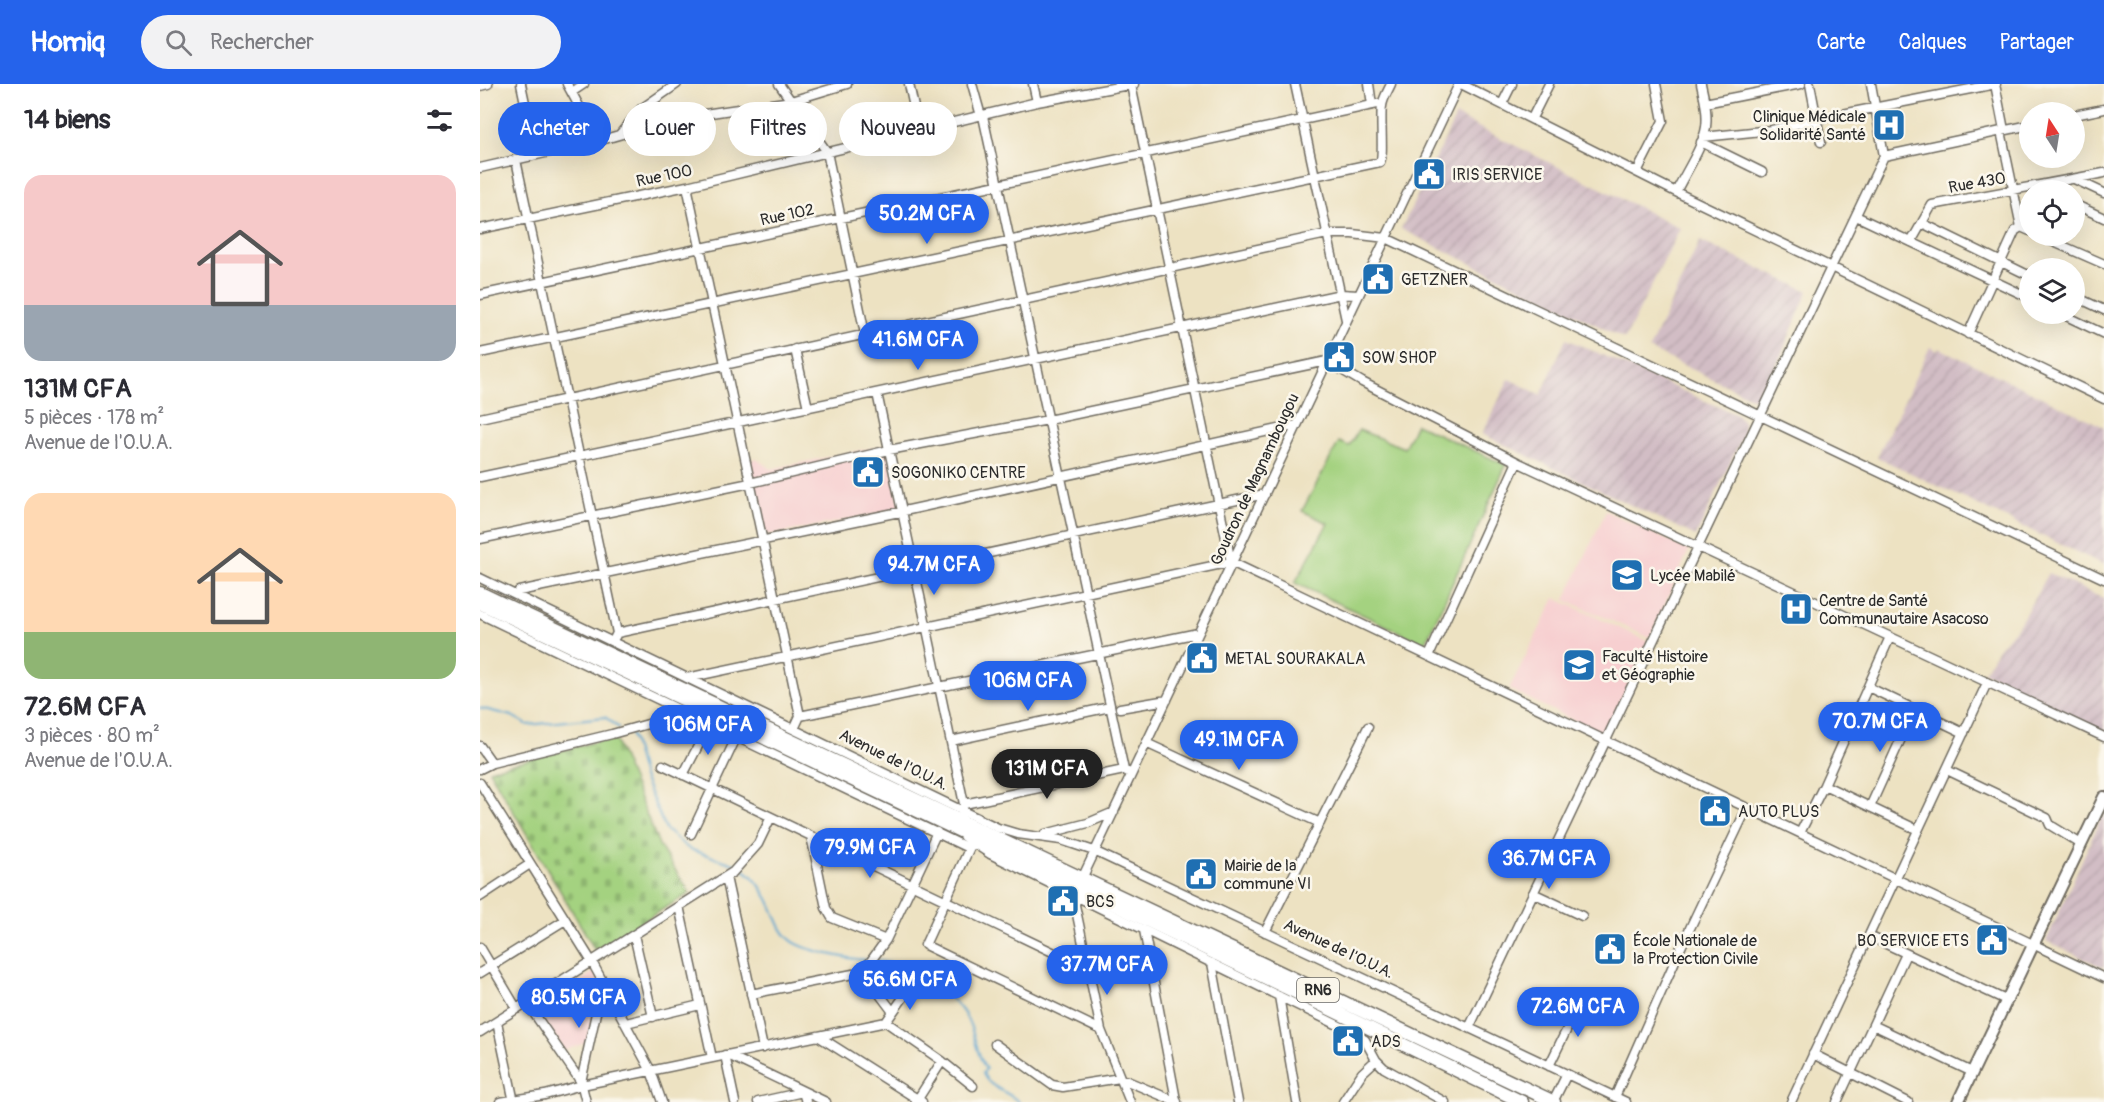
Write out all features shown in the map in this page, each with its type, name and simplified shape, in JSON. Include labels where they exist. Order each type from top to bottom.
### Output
[{"type":"highway","name":"Avenue de l'O.U.A.","points":[[480,593],[960,816],[1078,887],[1522,1102]]},
{"type":"highway","name":"Avenue de l'O.U.A.","points":[[480,603],[960,816]]},
{"type":"highway","name":"Avenue de l'O.U.A.","points":[[1078,887],[1553,1102]]},
{"type":"main road","points":[[1958,1102],[2104,797]]},
{"type":"street","points":[[480,86],[488,84]]},
{"type":"street","points":[[521,84],[525,102]]},
{"type":"street","points":[[577,102],[570,88],[584,84]]},
{"type":"street","points":[[620,134],[641,109],[677,84]]},
{"type":"street","points":[[779,84],[791,101]]},
{"type":"street","points":[[611,137],[678,118],[791,101],[848,84]]},
{"type":"street","points":[[909,84],[913,102]]},
{"type":"street","points":[[960,816],[1128,772],[1110,707],[982,116],[972,84]]},
{"type":"street","points":[[1033,84],[1037,102]]},
{"type":"street","points":[[1132,84],[1144,153],[1231,562]]},
{"type":"street","name":"Rue 100","points":[[957,122],[1037,102],[1132,84]]},
{"type":"street","points":[[1295,84],[1346,320]]},
{"type":"street","points":[[1369,84],[1372,105]]},
{"type":"street","points":[[480,353],[1380,162],[1383,159],[1380,128],[1382,103],[1391,84]]},
{"type":"street","points":[[1460,84],[1676,192],[2104,399]]},
{"type":"street","name":"Goudron de Magnambougou","points":[[1078,887],[1114,812],[1128,772],[1146,743],[1167,700],[1460,84]]},
{"type":"street","points":[[1502,104],[1512,84]]},
{"type":"street","points":[[1532,118],[1549,84]]},
{"type":"street","points":[[1637,172],[1663,121],[1656,84]]},
{"type":"street","points":[[1676,192],[1706,128],[1705,103],[1701,84]]},
{"type":"street","points":[[1705,103],[1801,84]]},
{"type":"street","points":[[1810,84],[1821,142]]},
{"type":"street","points":[[1469,1028],[1884,156],[1871,84]]},
{"type":"street","points":[[1702,140],[1753,133],[1995,84],[2013,190],[2019,210]]},
{"type":"street","name":"Rue 102","points":[[480,295],[1382,103]]},
{"type":"street","points":[[2085,113],[2104,109]]},
{"type":"street","points":[[1884,156],[2019,127]]},
{"type":"street","points":[[1702,140],[1762,172]]},
{"type":"street","name":"Rue 100","points":[[827,152],[839,149]]},
{"type":"street","points":[[827,152],[865,334]]},
{"type":"street","points":[[480,168],[532,156]]},
{"type":"street","name":"Rue 100","points":[[480,229],[687,186],[811,156]]},
{"type":"street","points":[[516,160],[617,633],[612,642]]},
{"type":"street","name":"Rue 430","points":[[2068,180],[2104,173]]},
{"type":"street","points":[[2073,179],[2104,193]]},
{"type":"street","points":[[687,186],[800,716],[794,729]]},
{"type":"street","name":"Rue 430","points":[[1911,242],[1932,205],[2019,189]]},
{"type":"street","points":[[2085,209],[2104,218]]},
{"type":"street","points":[[1856,216],[2019,293]]},
{"type":"street","points":[[1922,223],[2019,271]]},
{"type":"street","points":[[1968,334],[2015,231],[2019,230]]},
{"type":"street","points":[[480,418],[1327,234],[1352,234],[1386,238],[2104,579]]},
{"type":"street","points":[[2063,246],[2104,264]]},
{"type":"street","points":[[480,477],[1341,294],[1358,295]]},
{"type":"street","points":[[2085,301],[2104,310]]},
{"type":"street","points":[[2083,324],[2104,334]]},
{"type":"street","points":[[795,349],[808,408]]},
{"type":"street","points":[[480,539],[750,483],[889,450],[1048,420],[1327,361],[1362,382],[1517,462],[2104,737]]},
{"type":"street","points":[[877,393],[904,511],[951,741],[960,816],[972,846],[925,945],[1101,1030]]},
{"type":"street","points":[[519,597],[519,591],[604,572],[904,511],[1060,475],[1297,425]]},
{"type":"street","points":[[1429,656],[1517,462]]},
{"type":"street","points":[[617,633],[1265,494]]},
{"type":"street","points":[[687,678],[1231,562],[2104,978]]},
{"type":"street","name":"Avenue de l'O.U.A.","points":[[480,578],[794,729],[960,816],[1018,834],[1061,840],[1094,851],[1626,1102]]},
{"type":"street","name":"Avenue de l'O.U.A.","points":[[480,614],[966,847],[972,846],[1078,887],[1144,930],[1365,1040],[1376,1060],[1393,1073],[1446,1102]]},
{"type":"street","points":[[800,716],[1198,633]]},
{"type":"street","points":[[1800,833],[1890,637]]},
{"type":"street","points":[[1791,1102],[1987,683]]},
{"type":"street","points":[[1868,687],[1964,733]]},
{"type":"street","points":[[1120,708],[1167,700]]},
{"type":"street","points":[[951,741],[1110,707]]},
{"type":"street","points":[[480,769],[492,763],[673,717],[679,710]]},
{"type":"street","points":[[1870,807],[1914,710]]},
{"type":"street","points":[[683,775],[709,725]]},
{"type":"street","points":[[1265,932],[1368,727]]},
{"type":"street","points":[[691,834],[736,738]]},
{"type":"street","points":[[1146,743],[1320,823]]},
{"type":"street","points":[[480,746],[492,763]]},
{"type":"street","points":[[663,765],[1088,969]]},
{"type":"street","points":[[1947,770],[2047,818],[2050,825],[2081,844]]},
{"type":"street","points":[[480,783],[603,981],[651,1071],[662,1102]]},
{"type":"street","points":[[1824,785],[1918,830]]},
{"type":"street","points":[[1615,1097],[1682,945],[1747,808]]},
{"type":"street","points":[[1039,836],[1088,823],[1114,812]]},
{"type":"street","points":[[480,1032],[730,875],[746,860],[758,844],[771,817]]},
{"type":"street","points":[[751,994],[863,972],[886,940],[937,832]]},
{"type":"street","points":[[811,836],[829,914],[832,918],[886,940]]},
{"type":"street","points":[[480,897],[530,864]]},
{"type":"street","points":[[730,875],[763,1048]]},
{"type":"street","points":[[1078,887],[1075,905],[1101,1030],[1130,1102]]},
{"type":"street","points":[[1533,893],[1582,915]]},
{"type":"street","points":[[680,906],[712,1058]]},
{"type":"street","points":[[480,973],[565,920]]},
{"type":"street","points":[[1144,930],[1177,1101]]},
{"type":"street","points":[[634,935],[653,1017]]},
{"type":"street","points":[[1869,936],[2008,1001]]},
{"type":"street","points":[[480,947],[517,1009]]},
{"type":"street","points":[[1837,1102],[1906,954]]},
{"type":"street","points":[[1212,963],[1238,1102]]},
{"type":"street","points":[[863,972],[893,1012]]},
{"type":"street","points":[[582,1084],[603,981]]},
{"type":"street","points":[[500,1102],[545,1095],[582,1084],[886,1022],[912,985]]},
{"type":"street","points":[[1279,996],[1297,1102]]},
{"type":"street","points":[[1549,1066],[1582,998]]},
{"type":"street","points":[[527,1003],[582,1084],[586,1102]]},
{"type":"street","points":[[626,1023],[700,1005]]},
{"type":"street","points":[[497,1022],[513,1101]]},
{"type":"street","points":[[886,1022],[973,1086]]},
{"type":"street","points":[[1872,1025],[1972,1072]]},
{"type":"street","points":[[818,1036],[919,1101],[942,1061]]},
{"type":"street","points":[[995,1044],[1052,1085],[1062,1087],[1120,1078],[1177,1101]]},
{"type":"street","points":[[1813,1054],[1902,1101]]},
{"type":"street","points":[[726,1055],[826,1102]]},
{"type":"street","points":[[726,1055],[735,1102]]},
{"type":"street","points":[[1344,1101],[1362,1073],[1376,1060]]},
{"type":"street","points":[[1553,1102],[1567,1074]]},
{"type":"street","points":[[758,1102],[803,1092]]},
{"type":"street","points":[[803,1092],[806,1102]]},
{"type":"shaded area","points":[[1456,116],[1680,228],[1625,339],[1401,229]]},
{"type":"shaded area","points":[[1700,241],[1808,291],[1766,391],[1755,399],[1649,349]]},
{"type":"shaded area","points":[[1566,339],[1737,415],[1743,422],[1744,433],[1696,536],[1482,434],[1509,379],[1541,395]]},
{"type":"shaded area","points":[[1930,347],[1938,351],[1939,348],[2104,427],[2104,565],[1877,457]]},
{"type":"shaded area","points":[[887,445],[901,509],[764,535],[749,461],[755,458],[771,469]]},
{"type":"shaded area","name":"Lycée Mabilé","points":[[1606,511],[1689,550],[1650,638],[1565,600]]},
{"type":"shaded area","points":[[2049,573],[2104,599],[2104,737],[1984,672],[1998,649],[2020,623]]},
{"type":"shaded area","name":"Faculté Histoire et Géographie","points":[[1555,598],[1648,641],[1605,736],[1509,689]]},
{"type":"shaded area","points":[[2104,811],[2104,968],[2046,941]]},
{"type":"shaded area","points":[[594,972],[599,982],[589,1041],[564,1051],[536,1008]]},
{"type":"green space","points":[[1416,424],[1506,465],[1425,644],[1295,583],[1328,523],[1302,511],[1339,442],[1349,446],[1359,430],[1404,448]]},
{"type":"green space","points":[[614,737],[660,847],[690,893],[595,950],[489,770]]},
{"type":"waterway","points":[[480,708],[512,716],[528,725],[605,717],[619,728]]},
{"type":"waterway","points":[[631,734],[643,777],[666,830],[689,849],[737,865]]},
{"type":"waterway","points":[[741,868],[761,887],[781,927],[791,940],[816,951],[867,960]]},
{"type":"waterway","points":[[876,961],[889,963],[917,974],[955,1002],[970,1025],[986,1069],[983,1073],[986,1078],[1019,1102]]},
{"type":"place","name":"Clinique Médicale Solidarité Santé","points":[[1889,125]]},
{"type":"place","name":"IRIS SERVICE","points":[[1429,174]]},
{"type":"place","name":"GETZNER","points":[[1378,279]]},
{"type":"place","name":"SOW SHOP","points":[[1339,357]]},
{"type":"place","name":"SOGONIKO CENTRE","points":[[868,472]]},
{"type":"place","name":"Lycée Mabilé","points":[[1627,575]]},
{"type":"place","name":"Centre de Santé Communautaire Asacoso","points":[[1796,609]]},
{"type":"place","name":"METAL SOURAKALA","points":[[1202,658]]},
{"type":"place","name":"Faculté Histoire et Géographie","points":[[1579,665]]},
{"type":"place","name":"AUTO PLUS","points":[[1715,811]]},
{"type":"place","name":"Mairie de la commune VI","points":[[1201,874]]},
{"type":"place","name":"BCS","points":[[1063,901]]},
{"type":"place","name":"BO SERVICE ETS","points":[[1992,940]]},
{"type":"place","name":"École Nationale de la Protection Civile","points":[[1610,949]]},
{"type":"place","name":"ADS","points":[[1348,1041]]}]
